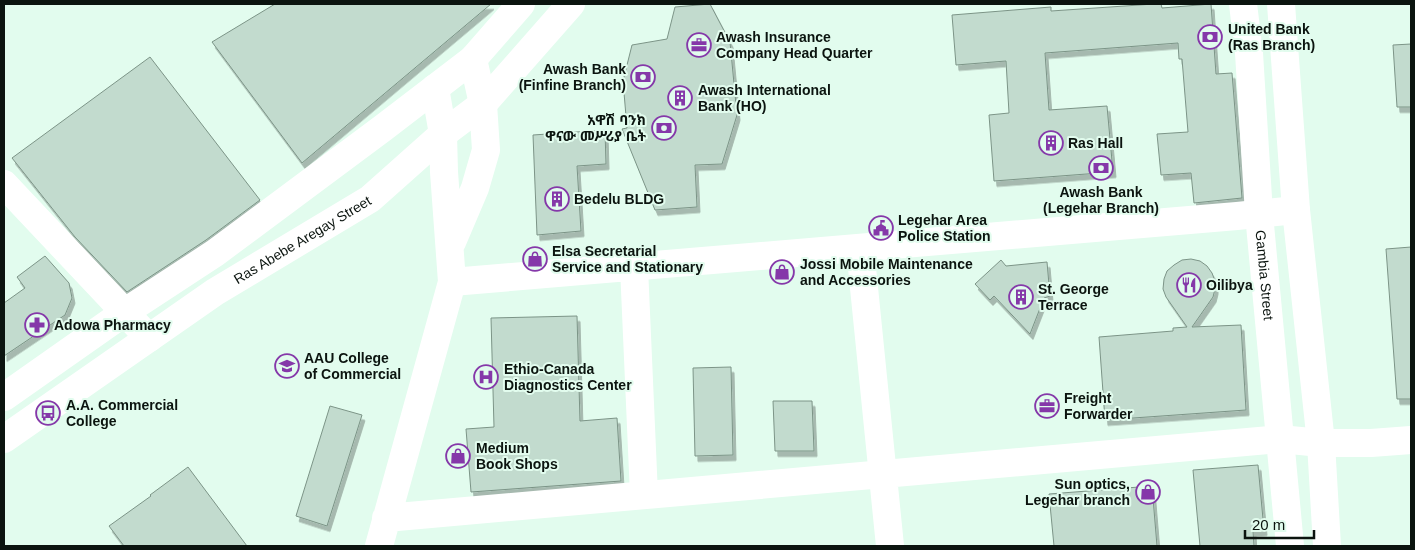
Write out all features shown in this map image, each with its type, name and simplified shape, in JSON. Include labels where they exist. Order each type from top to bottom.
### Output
[{"type":"street","points":[[4,397],[125,312],[215,252],[383,128],[474,58],[521,4]]},
{"type":"street","name":"Ras Abebe Aregay Street","points":[[4,439],[216,292],[370,199],[443,134],[483,104],[571,4]]},
{"type":"street","name":"Gambia Street","points":[[1243,4],[1249,53],[1259,214],[1290,546]]},
{"type":"street","points":[[1281,4],[1296,210],[1320,443],[1327,546]]},
{"type":"street","points":[[450,248],[475,188],[486,150],[483,104],[474,58]]},
{"type":"street","points":[[378,546],[452,282],[443,134],[435,88]]},
{"type":"street","points":[[4,184],[149,338]]},
{"type":"street","points":[[452,282],[1296,210]]},
{"type":"street","points":[[860,248],[890,546]]},
{"type":"street","points":[[634,266],[644,495]]},
{"type":"street","points":[[386,518],[1280,439],[1320,443],[1371,443],[1411,440]]},
{"type":"building","points":[[275,4],[491,4],[302,163],[212,42]]},
{"type":"building","name":"Awash International Bank (HO)","points":[[710,4],[730,42],[737,115],[722,164],[695,165],[697,207],[655,210],[622,129],[627,128],[623,81],[632,45],[667,39],[675,7]]},
{"type":"building","points":[[1161,4],[1162,8],[1211,4],[1216,74],[1232,73],[1242,198],[1194,203],[1191,173],[1161,175],[1157,134],[1188,132],[1182,59],[1179,59],[1178,43],[1045,53],[1049,110],[1107,106],[1113,172],[994,181],[989,115],[1009,113],[1006,61],[956,65],[952,15],[1051,7],[1051,11]]},
{"type":"building","points":[[1411,44],[1411,107],[1397,107],[1393,45]]},
{"type":"building","points":[[150,57],[260,200],[206,240],[127,292],[75,237],[12,158]]},
{"type":"building","name":"Bedelu BLDG","points":[[605,130],[606,164],[577,166],[581,231],[537,235],[533,135]]},
{"type":"building","points":[[1411,247],[1411,399],[1397,399],[1386,249]]},
{"type":"building","points":[[45,256],[69,283],[72,298],[65,315],[4,356],[4,303],[25,288],[17,277]]},
{"type":"building","name":"St. George Terrace","points":[[1001,260],[1006,266],[1047,262],[1050,296],[1044,298],[1030,334],[994,296],[990,300],[975,284]]},
{"type":"building","points":[[1182,260],[1200,261],[1207,266],[1215,281],[1213,297],[1192,327],[1241,325],[1246,410],[1105,420],[1099,337],[1173,331],[1173,328],[1187,327],[1166,297],[1163,289],[1167,271]]},
{"type":"building","points":[[577,316],[580,421],[617,418],[621,481],[471,492],[466,429],[494,427],[491,318]]},
{"type":"building","points":[[731,367],[733,455],[695,456],[693,368]]},
{"type":"building","points":[[773,401],[812,401],[814,451],[775,451]]},
{"type":"building","points":[[330,406],[362,415],[327,526],[296,516]]},
{"type":"building","points":[[1258,465],[1264,530],[1253,531],[1254,546],[1200,546],[1193,470]]},
{"type":"building","points":[[188,467],[247,546],[124,546],[109,526]]},
{"type":"building","points":[[1152,486],[1157,546],[1054,546],[1049,494]]},
{"type":"place","name":"United Bank (Ras Branch)","points":[[1210,37]]},
{"type":"place","name":"Awash Insurance Company Head Quarter","points":[[699,45]]},
{"type":"place","name":"Awash Bank (Finfine Branch)","points":[[643,77]]},
{"type":"place","name":"Awash International Bank (HO)","points":[[680,98]]},
{"type":"place","name":"አዋሽ ባንክ ዋናው መሥሪያ ቤት","points":[[664,128]]},
{"type":"place","name":"Ras Hall","points":[[1051,143]]},
{"type":"place","name":"Awash Bank (Legehar Branch)","points":[[1101,168]]},
{"type":"place","name":"Bedelu BLDG","points":[[557,199]]},
{"type":"place","name":"Legehar Area Police Station","points":[[881,228]]},
{"type":"place","name":"Elsa Secretarial Service and Stationary","points":[[535,259]]},
{"type":"place","name":"Jossi Mobile Maintenance and Accessories","points":[[782,272]]},
{"type":"place","name":"Oilibya","points":[[1189,285]]},
{"type":"place","name":"St. George Terrace","points":[[1021,297]]},
{"type":"place","name":"Adowa Pharmacy","points":[[37,325]]},
{"type":"place","name":"AAU College of Commercial","points":[[287,366]]},
{"type":"place","name":"Ethio-Canada Diagnostics Center","points":[[486,377]]},
{"type":"place","name":"Freight Forwarder","points":[[1047,406]]},
{"type":"place","name":"A.A. Commercial College","points":[[48,413]]},
{"type":"place","name":"Medium Book Shops","points":[[458,456]]},
{"type":"place","name":"Sun optics, Legehar branch","points":[[1148,492]]}]
